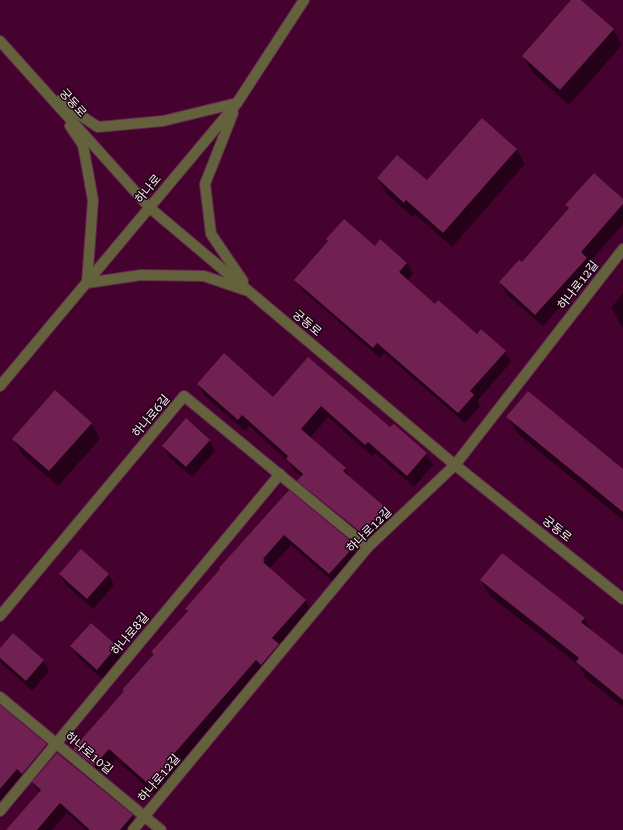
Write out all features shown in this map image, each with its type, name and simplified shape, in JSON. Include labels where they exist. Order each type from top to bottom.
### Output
[{"type":"street","name":"하나로","points":[[0,386],[237,104],[304,0]]},
{"type":"street","name":"궁동로","points":[[0,41],[150,208],[455,465],[623,599]]},
{"type":"street","points":[[44,90],[98,127],[163,120],[237,104]]},
{"type":"street","points":[[44,90],[83,146],[93,200],[87,282],[141,275],[204,276],[251,293]]},
{"type":"street","points":[[237,104],[205,184],[211,234],[251,293]]},
{"type":"street","name":"하나로12길","points":[[133,830],[368,547],[455,465],[623,249]]},
{"type":"street","name":"하나로6길","points":[[0,616],[184,396],[368,547]]},
{"type":"street","name":"하나로8길","points":[[0,811],[280,474]]},
{"type":"street","name":"하나로10길","points":[[0,697],[161,830]]},
{"type":"building","points":[[571,0],[581,0],[614,29],[560,90],[522,56]]},
{"type":"building","points":[[482,118],[517,149],[443,233],[406,200],[404,203],[377,178],[397,155],[427,180]]},
{"type":"building","points":[[594,173],[623,199],[623,204],[581,252],[587,258],[535,315],[499,282],[519,260],[522,262],[569,208],[565,205]]},
{"type":"building","points":[[344,219],[375,246],[380,239],[407,263],[399,272],[435,304],[438,300],[477,334],[481,329],[506,351],[470,391],[474,395],[458,413],[377,343],[373,348],[294,280],[328,241],[326,239]]},
{"type":"building","points":[[224,353],[273,397],[308,357],[390,427],[394,424],[427,453],[407,476],[368,442],[365,445],[321,406],[301,429],[346,468],[343,471],[386,508],[363,534],[297,481],[303,474],[286,459],[288,456],[242,415],[238,420],[197,384]]},
{"type":"building","points":[[55,390],[92,423],[49,471],[12,439]]},
{"type":"building","points":[[528,391],[623,469],[623,512],[506,417]]},
{"type":"building","points":[[186,418],[210,440],[186,467],[162,446]]},
{"type":"building","points":[[289,490],[354,544],[350,551],[329,574],[284,535],[263,559],[265,560],[263,562],[306,600],[272,638],[279,644],[261,665],[256,660],[172,756],[178,761],[154,789],[109,749],[94,766],[73,749],[154,654],[151,652],[188,611],[185,609],[220,569],[219,568]]},
{"type":"building","points":[[81,549],[109,574],[87,599],[59,574]]},
{"type":"building","points":[[502,553],[585,618],[581,622],[623,655],[623,700],[576,662],[579,658],[480,580]]},
{"type":"building","points":[[91,623],[117,646],[97,670],[70,646]]},
{"type":"building","points":[[13,633],[44,660],[26,681],[0,658],[0,648]]},
{"type":"building","points":[[0,705],[47,744],[22,774],[17,769],[0,789]]},
{"type":"building","points":[[57,753],[133,815],[120,830],[90,830],[60,803],[37,830],[6,830],[41,790],[32,782]]}]
